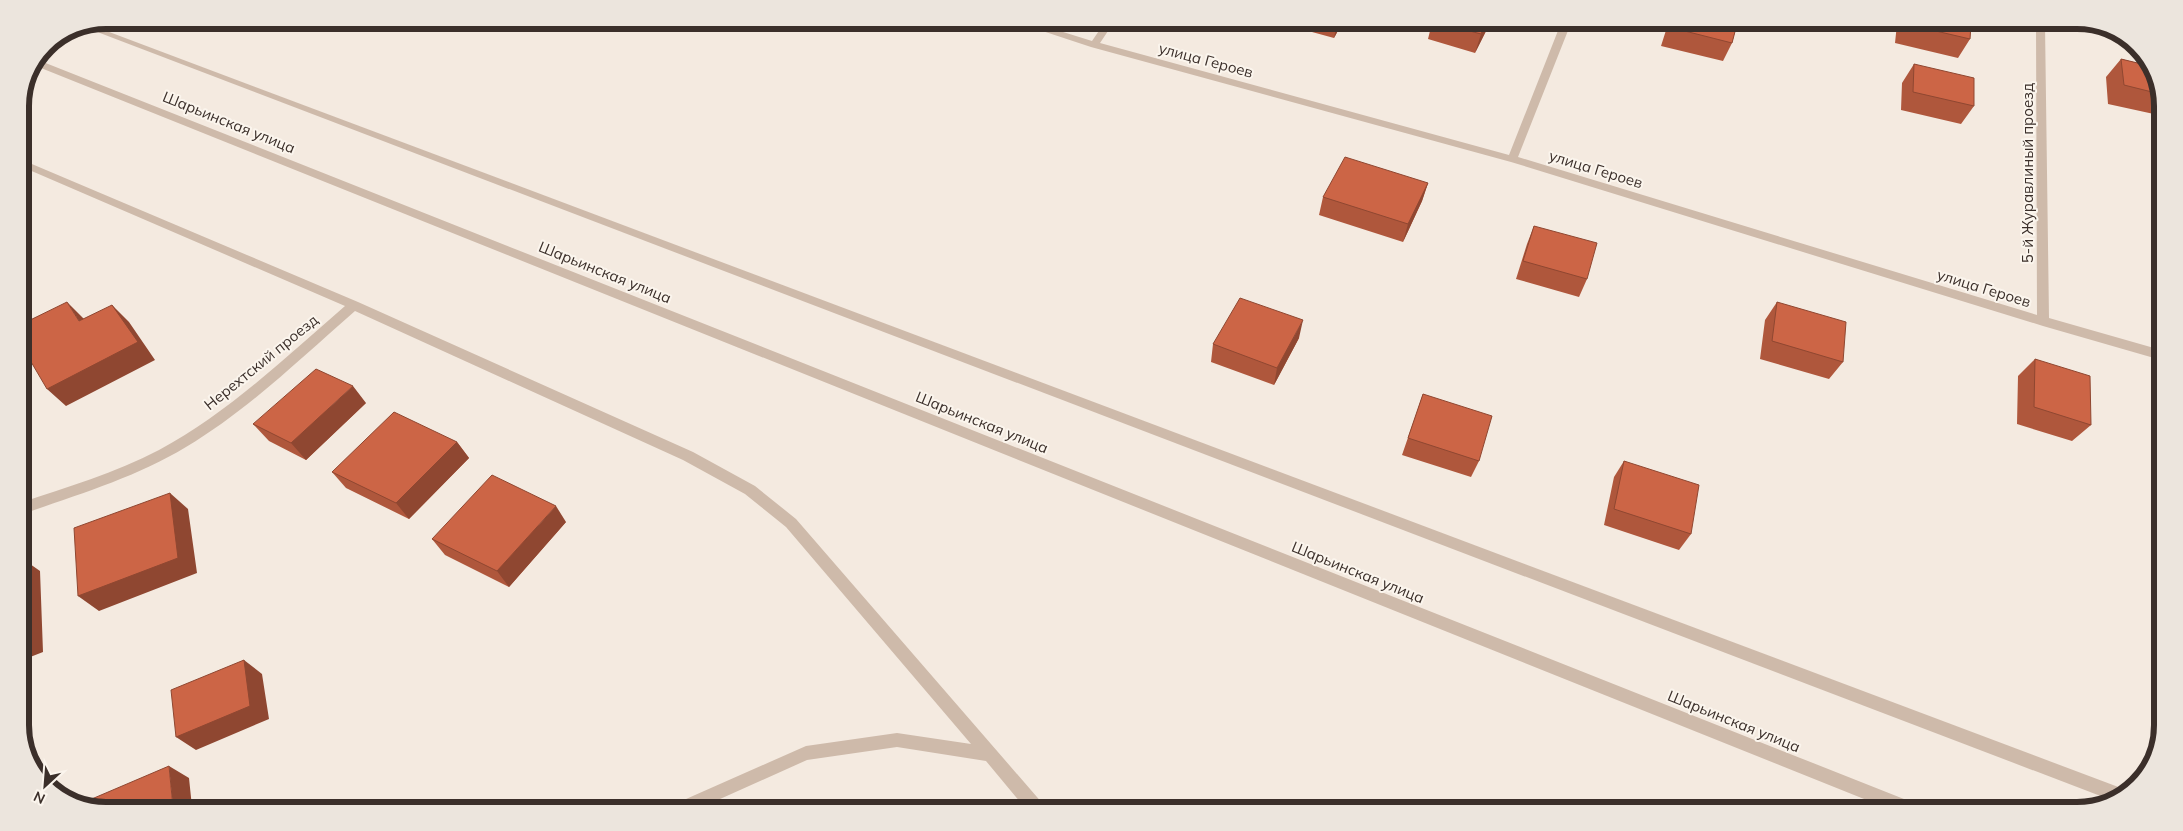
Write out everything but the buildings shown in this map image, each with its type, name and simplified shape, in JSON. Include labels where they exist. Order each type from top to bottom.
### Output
[{"type":"street","name":"улица Героев","points":[[1043,29],[1094,45],[1512,159],[2043,322],[2154,353]]},
{"type":"street","points":[[1094,45],[1105,29]]},
{"type":"street","points":[[1512,159],[1564,29]]},
{"type":"street","name":"5-й Журавлиный проезд","points":[[2041,29],[2043,322]]},
{"type":"street","points":[[95,30],[2113,793]]},
{"type":"street","name":"Шарьинская улица","points":[[41,65],[1891,802]]},
{"type":"street","points":[[29,166],[354,305],[688,456],[750,490],[791,523],[1031,802]]},
{"type":"street","name":"Нерехтский проезд","points":[[29,506],[126,471],[181,443],[234,408],[354,305]]},
{"type":"street","points":[[696,802],[806,753],[897,740],[989,754]]}]
